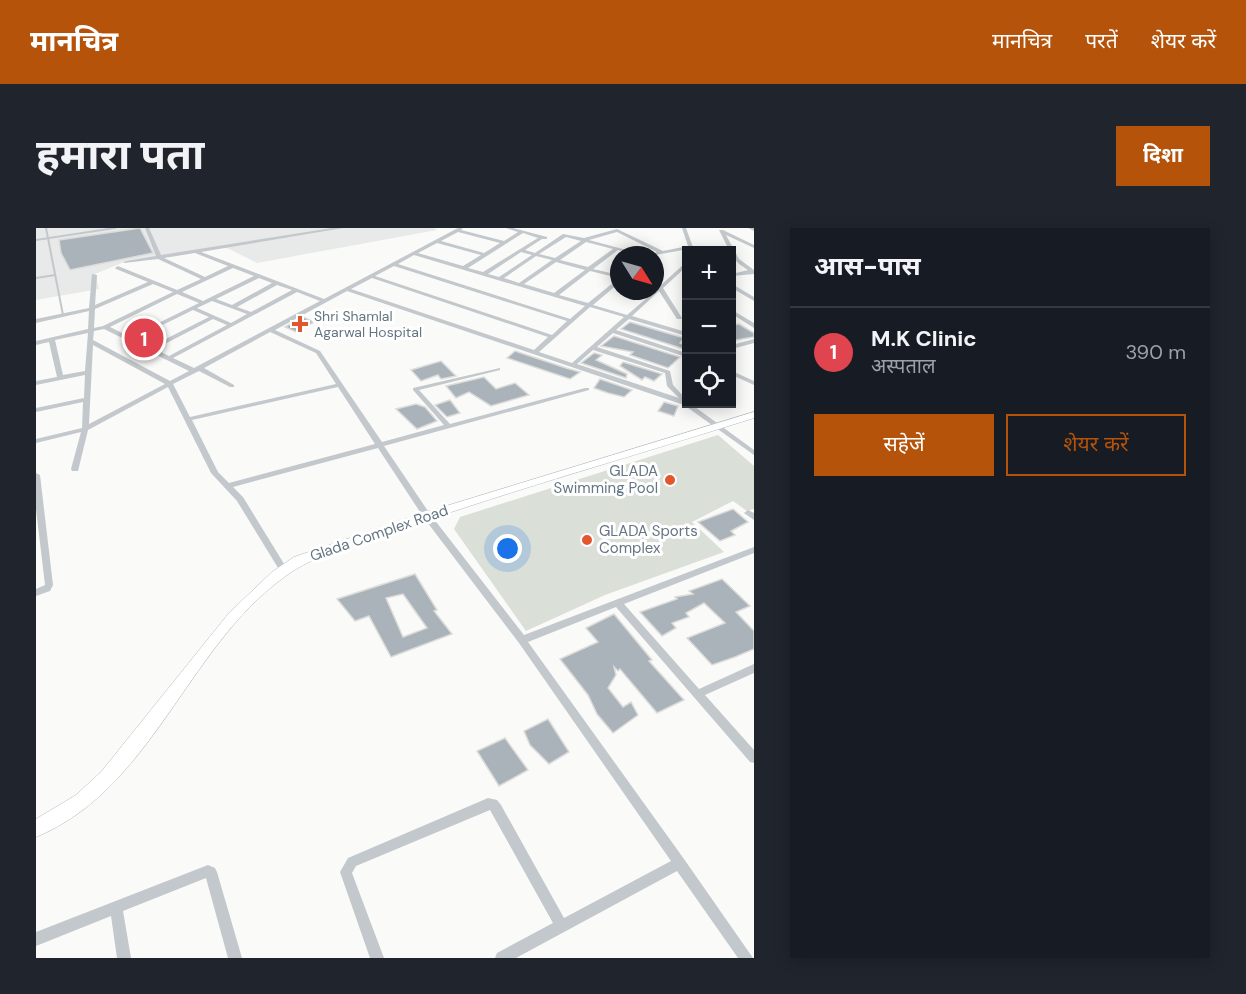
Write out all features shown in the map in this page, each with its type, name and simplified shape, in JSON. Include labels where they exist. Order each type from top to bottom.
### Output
[{"type":"street","points":[[147,228],[159,257],[206,279]]},
{"type":"street","points":[[126,262],[341,228]]},
{"type":"street","points":[[508,228],[556,241]]},
{"type":"street","points":[[684,228],[690,246]]},
{"type":"street","points":[[36,441],[85,429],[436,242],[452,229],[504,243]]},
{"type":"street","points":[[719,229],[754,247]]},
{"type":"street","points":[[719,229],[737,260],[753,271]]},
{"type":"street","points":[[519,285],[585,239],[619,230],[650,246]]},
{"type":"street","points":[[464,268],[522,232]]},
{"type":"street","points":[[499,279],[565,235],[610,246]]},
{"type":"street","points":[[484,274],[542,237]]},
{"type":"street","points":[[436,242],[485,255]]},
{"type":"street","points":[[522,250],[610,275]]},
{"type":"street","points":[[664,252],[682,250]]},
{"type":"street","points":[[194,252],[324,302]]},
{"type":"street","points":[[414,253],[682,333]]},
{"type":"street","points":[[555,295],[610,253]]},
{"type":"street","points":[[393,264],[572,321]]},
{"type":"street","points":[[36,343],[105,327],[232,266]]},
{"type":"street","points":[[118,268],[203,303]]},
{"type":"street","points":[[664,282],[682,269]]},
{"type":"street","points":[[736,274],[753,271]]},
{"type":"street","points":[[75,469],[85,429],[94,275]]},
{"type":"street","points":[[130,339],[258,276]]},
{"type":"street","points":[[371,276],[553,337]]},
{"type":"street","points":[[36,321],[91,309],[153,282]]},
{"type":"street","points":[[232,307],[276,283]]},
{"type":"street","points":[[535,352],[610,286]]},
{"type":"street","points":[[736,288],[754,299]]},
{"type":"street","points":[[347,289],[682,401]]},
{"type":"street","points":[[169,358],[295,291]]},
{"type":"street","points":[[664,297],[679,318]]},
{"type":"street","points":[[212,299],[251,314]]},
{"type":"street","points":[[573,365],[644,300]]},
{"type":"street","points":[[193,308],[232,325]]},
{"type":"street","points":[[736,315],[754,326]]},
{"type":"street","points":[[150,349],[213,317]]},
{"type":"street","points":[[105,327],[232,386]]},
{"type":"street","points":[[270,330],[318,352],[427,516],[522,640],[746,958]]},
{"type":"street","points":[[612,331],[684,354]]},
{"type":"street","points":[[52,340],[60,378]]},
{"type":"street","points":[[736,345],[754,341]]},
{"type":"street","points":[[90,342],[170,384],[215,473],[240,499],[283,570]]},
{"type":"street","points":[[593,348],[668,372],[670,386],[682,398]]},
{"type":"street","points":[[448,425],[415,389],[498,369]]},
{"type":"street","points":[[36,383],[88,372]]},
{"type":"street","points":[[736,375],[754,383]]},
{"type":"street","points":[[188,419],[340,385]]},
{"type":"street","points":[[227,486],[586,389]]},
{"type":"street","points":[[36,410],[87,399]]},
{"type":"street","points":[[694,408],[754,453]]},
{"type":"street","name":"Glada Complex Road","points":[[36,828],[74,810],[108,780],[216,640],[265,585],[283,570],[321,551],[427,516],[754,415]]},
{"type":"street","points":[[36,475],[49,585],[47,589],[36,593]]},
{"type":"street","points":[[522,640],[754,550]]},
{"type":"street","points":[[618,603],[754,758]]},
{"type":"street","points":[[698,694],[754,668]]},
{"type":"street","points":[[377,958],[346,872],[352,862],[488,804],[493,804],[497,809],[562,926]]},
{"type":"street","points":[[502,958],[680,863]]},
{"type":"street","points":[[36,939],[208,871],[212,872],[235,958]]},
{"type":"street","points":[[116,907],[124,958]]},
{"type":"lane","points":[[46,228],[63,315]]},
{"type":"lane","points":[[36,240],[115,228]]},
{"type":"lane","points":[[36,278],[55,275]]},
{"type":"shaded area","points":[[36,228],[434,228],[437,230],[257,263],[223,246],[122,263],[95,274],[99,289],[36,300]]},
{"type":"shaded area","name":"GLADA Sports Complex","points":[[718,435],[754,466],[754,509],[747,511],[733,501],[692,522],[724,552],[605,595],[526,631],[454,529],[460,517]]},
{"type":"building","points":[[140,228],[153,253],[70,270],[61,253],[59,240]]},
{"type":"building","points":[[303,317],[314,322],[296,332],[285,327]]},
{"type":"building","points":[[630,322],[682,337],[680,343],[682,348],[621,329]]},
{"type":"building","points":[[736,324],[754,333],[754,337],[736,340]]},
{"type":"building","points":[[614,336],[680,357],[668,368],[630,355],[633,352],[601,346]]},
{"type":"building","points":[[515,351],[580,372],[570,379],[507,358]]},
{"type":"building","points":[[594,353],[602,355],[596,360],[627,374],[626,378],[581,363]]},
{"type":"building","points":[[441,361],[456,376],[441,379],[438,375],[421,381],[411,370]]},
{"type":"building","points":[[623,362],[662,374],[654,381],[645,377],[642,380],[620,366]]},
{"type":"building","points":[[484,377],[496,389],[515,383],[529,395],[491,406],[469,392],[456,398],[446,386]]},
{"type":"building","points":[[600,379],[632,390],[624,397],[594,388]]},
{"type":"building","points":[[450,400],[460,413],[447,417],[435,405]]},
{"type":"building","points":[[664,402],[678,406],[674,416],[658,411]]},
{"type":"building","points":[[416,404],[425,407],[437,421],[417,429],[396,409]]},
{"type":"building","points":[[733,509],[748,522],[731,531],[735,535],[720,541],[698,522]]},
{"type":"building","points":[[415,574],[437,610],[434,611],[452,634],[391,657],[369,616],[355,621],[337,599]],"holes":[[[403,594],[427,628],[403,637],[386,598]]]},
{"type":"building","points":[[722,579],[750,606],[736,612],[754,631],[754,649],[735,657],[712,665],[687,638],[725,623],[704,603],[686,613],[689,617],[672,623],[676,628],[662,636],[640,612],[677,599],[675,597],[693,594],[689,591]]},
{"type":"building","points":[[614,614],[652,660],[649,661],[684,700],[657,713],[620,669],[618,671],[614,667],[616,675],[608,688],[623,707],[631,702],[638,715],[613,733],[597,714],[588,695],[560,659],[598,642],[586,628]]},
{"type":"building","points":[[548,719],[569,752],[549,764],[530,745],[524,731]]},
{"type":"building","points":[[505,738],[528,770],[499,786],[477,751]]},
{"type":"place","name":"Shri Shamlal Agarwal Hospital","points":[[300,324]]},
{"type":"place","name":"M.K Clinic","points":[[144,338]]},
{"type":"place","name":"GLADA Swimming Pool","points":[[670,480]]},
{"type":"place","name":"GLADA Sports Complex","points":[[587,540]]}]
